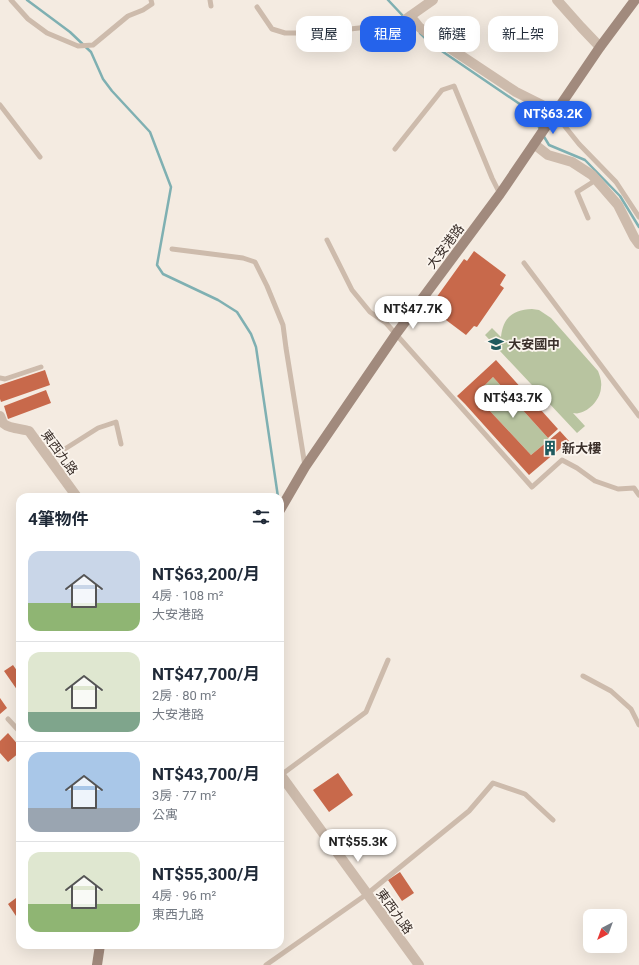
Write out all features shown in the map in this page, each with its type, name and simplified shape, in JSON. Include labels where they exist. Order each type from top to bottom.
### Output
[{"type":"main road","name":"大安港路","points":[[284,503],[305,467],[396,334],[500,194],[600,48],[635,0]]},
{"type":"main road","points":[[95,963],[99,949]]},
{"type":"street","points":[[409,16],[433,0]]},
{"type":"street","points":[[557,0],[600,48]]},
{"type":"street","points":[[416,25],[516,92],[542,105],[555,114]]},
{"type":"street","points":[[534,144],[548,155],[572,162],[592,176],[618,205],[639,244]]},
{"type":"street","name":"東西九路","points":[[0,416],[3,423],[9,427],[29,431],[74,493]]},
{"type":"street","name":"東西九路","points":[[284,780],[419,965]]},
{"type":"lane","points":[[11,0],[28,19],[47,34],[78,46],[93,45],[128,16],[143,10],[152,4],[151,0]]},
{"type":"lane","points":[[210,0],[211,6]]},
{"type":"lane","points":[[257,7],[272,29],[285,33],[314,33],[360,26]]},
{"type":"lane","points":[[396,150],[442,90],[454,86],[500,194]]},
{"type":"lane","points":[[0,105],[40,158]]},
{"type":"lane","points":[[555,114],[579,144],[616,182],[639,218]]},
{"type":"lane","points":[[588,218],[577,192],[596,180]]},
{"type":"lane","points":[[327,240],[352,290],[370,312],[386,323],[532,486],[562,460],[578,468],[595,481],[618,489],[634,488],[639,496]]},
{"type":"lane","points":[[172,249],[244,258],[254,262],[267,286],[284,325],[286,348],[305,467]]},
{"type":"lane","points":[[524,263],[639,416]]},
{"type":"lane","points":[[0,378],[5,379],[41,367]]},
{"type":"lane","points":[[49,459],[98,428],[116,422],[121,444]]},
{"type":"lane","points":[[284,772],[366,712],[388,660]]},
{"type":"lane","points":[[582,676],[611,692],[631,709],[639,725]]},
{"type":"lane","points":[[8,719],[16,728]]},
{"type":"lane","points":[[266,965],[367,894],[469,811],[493,783],[525,794],[553,820]]},
{"type":"green space","points":[[532,309],[539,310],[551,318],[599,373],[601,379],[601,391],[597,400],[587,410],[573,413],[585,426],[577,433],[485,335],[492,328],[501,337],[504,324],[510,316],[519,311]]},
{"type":"green space","points":[[493,377],[549,440],[531,455],[475,395]]},
{"type":"building","points":[[474,251],[506,275],[500,285],[504,288],[477,327],[474,326],[466,335],[434,311],[441,302],[436,298],[464,259],[467,261]]},
{"type":"building","points":[[496,360],[558,429],[548,438],[493,377],[475,395],[531,455],[525,460],[560,431],[569,441],[529,475],[457,396]]},
{"type":"building","points":[[45,370],[50,385],[1,402],[0,385]]},
{"type":"building","points":[[46,390],[51,403],[8,419],[4,406]]},
{"type":"building","points":[[13,665],[16,669],[16,688],[4,671]]},
{"type":"building","points":[[0,698],[7,708],[0,714]]},
{"type":"building","points":[[8,733],[16,742],[16,755],[8,762],[0,753],[0,741]]},
{"type":"building","points":[[338,773],[353,795],[329,812],[313,790]]},
{"type":"building","points":[[400,872],[414,893],[402,901],[388,880]]},
{"type":"building","points":[[16,898],[16,916],[8,904]]},
{"type":"waterway","points":[[27,0],[70,32],[91,52],[103,79],[112,91],[150,132],[171,187],[157,265],[163,274],[218,300],[237,312],[251,334],[256,347],[277,493]]},
{"type":"waterway","points":[[388,0],[403,16]]},
{"type":"waterway","points":[[420,33],[430,43],[530,111],[541,131]]},
{"type":"waterway","points":[[543,135],[549,145],[585,160],[620,196],[639,227]]},
{"type":"place","name":"大安國中","points":[[496,344]]},
{"type":"place","name":"新大樓","points":[[550,448]]}]
